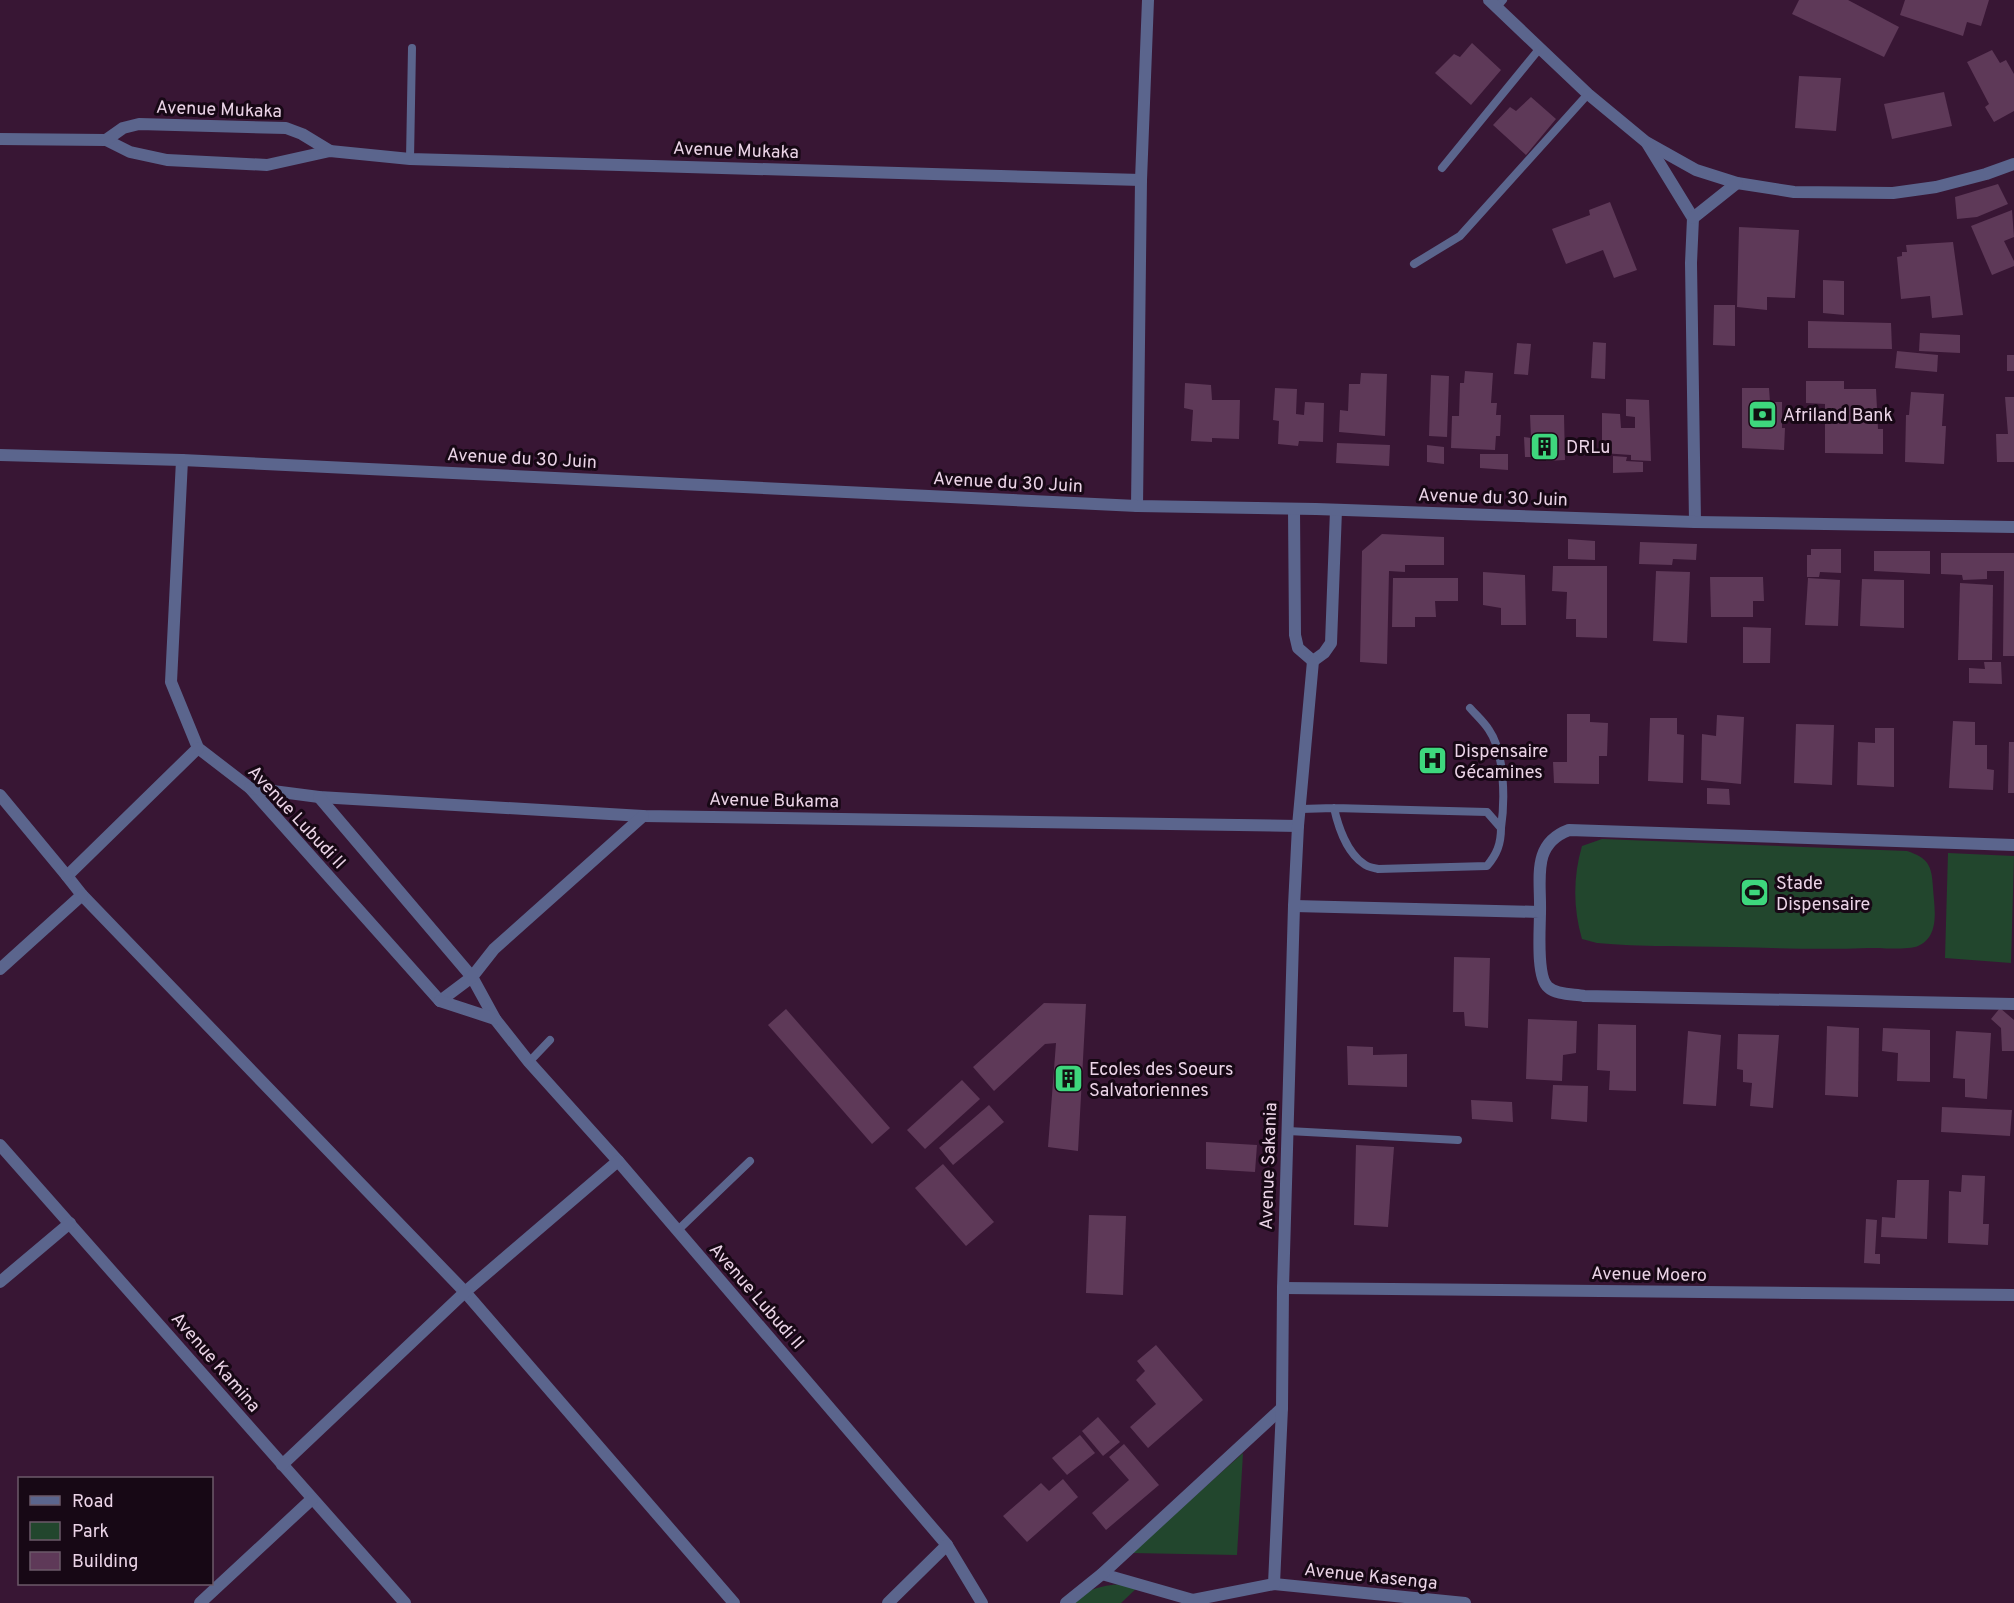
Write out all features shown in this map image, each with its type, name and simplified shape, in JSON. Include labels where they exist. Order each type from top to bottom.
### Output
[{"type":"street","points":[[1137,506],[1141,180],[1148,0]]},
{"type":"street","points":[[1496,2],[1588,94],[1646,142],[1696,170],[1737,183],[1794,192],[1893,193],[1936,187],[2014,164]]},
{"type":"street","name":"Avenue Mukaka","points":[[106,140],[123,128],[139,124],[286,128],[302,134],[330,151]]},
{"type":"street","name":"Avenue Mukaka","points":[[0,139],[106,140],[130,152],[167,160],[267,165],[330,151],[410,159],[1141,180]]},
{"type":"street","points":[[1646,142],[1693,218],[1691,263],[1695,522]]},
{"type":"street","points":[[1693,218],[1737,183]]},
{"type":"street","name":"Avenue du 30 Juin","points":[[0,455],[182,460],[1137,506],[1695,522],[2014,527]]},
{"type":"street","points":[[67,876],[198,748],[171,682],[182,460]]},
{"type":"street","points":[[1294,509],[1295,635],[1298,648],[1313,661],[1324,653],[1331,643],[1336,510]]},
{"type":"street","name":"Avenue Sakania","points":[[1274,1584],[1282,1408],[1283,1288],[1294,906],[1298,826],[1313,661]]},
{"type":"street","name":"Avenue Lubudi II","points":[[198,748],[250,788],[440,1001]]},
{"type":"street","name":"Avenue Bukama","points":[[250,788],[319,797],[643,816],[1298,826]]},
{"type":"street","points":[[0,795],[82,895],[465,1292],[734,1603]]},
{"type":"street","name":"Avenue Lubudi II","points":[[319,797],[472,977],[495,1019],[529,1062],[618,1161],[947,1545],[982,1603]]},
{"type":"street","points":[[440,1001],[472,977],[494,949],[643,816]]},
{"type":"street","points":[[2014,845],[1569,830],[1551,839],[1541,854],[1540,912],[1542,977],[1548,988],[1560,992],[1598,996],[2014,1004]]},
{"type":"street","points":[[0,969],[82,895]]},
{"type":"street","points":[[1294,906],[1540,912]]},
{"type":"street","points":[[440,1001],[495,1019]]},
{"type":"street","name":"Avenue Kamina","points":[[0,1145],[405,1603]]},
{"type":"street","points":[[282,1464],[465,1292],[618,1161]]},
{"type":"street","points":[[0,1282],[70,1223]]},
{"type":"street","name":"Avenue Moero","points":[[1283,1288],[2014,1296]]},
{"type":"street","points":[[1066,1603],[1102,1574],[1282,1408]]},
{"type":"street","points":[[200,1603],[312,1499]]},
{"type":"street","points":[[888,1603],[947,1545]]},
{"type":"street","points":[[1102,1574],[1191,1601],[1274,1584]]},
{"type":"street","name":"Avenue Kasenga","points":[[1274,1584],[1465,1603]]},
{"type":"lane","points":[[410,159],[412,48]]},
{"type":"lane","points":[[1442,168],[1540,48]]},
{"type":"lane","points":[[1414,264],[1460,236],[1588,94]]},
{"type":"lane","points":[[1334,808],[1344,838],[1364,864],[1378,869],[1487,866],[1495,856],[1501,840],[1504,806],[1499,756],[1491,731],[1470,708]]},
{"type":"lane","points":[[1301,809],[1487,812],[1501,828]]},
{"type":"lane","points":[[529,1062],[550,1040]]},
{"type":"lane","points":[[1287,1131],[1458,1140]]},
{"type":"lane","points":[[677,1231],[750,1161]]},
{"type":"green space","name":"Stade Dispensaire","points":[[1602,839],[1907,851],[1920,856],[1930,868],[1934,903],[1933,928],[1925,941],[1918,946],[1901,948],[1647,946],[1597,943],[1582,939],[1576,904],[1579,857],[1582,846]]},
{"type":"green space","points":[[1948,853],[2014,856],[2011,963],[1945,958]]},
{"type":"green space","points":[[1243,1453],[1237,1555],[1131,1553]]},
{"type":"green space","points":[[1122,1584],[1139,1586],[1121,1603],[1070,1603],[1094,1589]]},
{"type":"building","points":[[1799,0],[1848,0],[1899,27],[1884,57],[1792,14]]},
{"type":"building","points":[[1905,0],[1989,0],[1981,26],[1967,22],[1963,36],[1900,15]]},
{"type":"building","points":[[1472,43],[1501,70],[1471,105],[1435,73],[1454,54],[1460,57]]},
{"type":"building","points":[[1992,50],[2000,63],[2006,60],[2014,74],[2014,111],[1994,122],[1985,107],[1989,104],[1967,62]]},
{"type":"building","points":[[1799,76],[1841,78],[1836,131],[1795,128]]},
{"type":"building","points":[[1944,92],[1952,126],[1892,139],[1884,104]]},
{"type":"building","points":[[1531,97],[1556,119],[1526,155],[1493,125],[1510,107],[1516,111]]},
{"type":"building","points":[[1998,184],[2008,204],[1977,217],[1957,219],[1955,197]]},
{"type":"building","points":[[1610,202],[1637,270],[1614,278],[1603,250],[1566,264],[1552,229],[1590,215],[1589,210]]},
{"type":"building","points":[[2012,210],[2014,237],[2004,241],[2014,261],[2014,266],[1992,275],[1971,226]]},
{"type":"building","points":[[1739,227],[1799,230],[1795,298],[1767,297],[1767,310],[1737,307]]},
{"type":"building","points":[[1953,242],[1963,315],[1932,318],[1930,296],[1901,299],[1897,257],[1902,256],[1902,252],[1907,252],[1906,245]]},
{"type":"building","points":[[1823,280],[1844,281],[1844,315],[1823,313]]},
{"type":"building","points":[[1714,305],[1735,305],[1735,346],[1713,345]]},
{"type":"building","points":[[1808,321],[1891,323],[1892,349],[1808,348]]},
{"type":"building","points":[[1920,333],[1960,335],[1960,353],[1919,351]]},
{"type":"building","points":[[1593,342],[1606,343],[1605,379],[1591,378]]},
{"type":"building","points":[[1517,343],[1531,344],[1528,375],[1514,374]]},
{"type":"building","points":[[1897,351],[1938,355],[1937,372],[1895,368]]},
{"type":"building","points":[[2007,355],[2014,355],[2014,371],[2007,371]]},
{"type":"building","points":[[1465,371],[1493,373],[1491,403],[1497,403],[1496,415],[1501,415],[1500,436],[1496,436],[1495,450],[1451,448],[1452,416],[1459,416],[1460,383],[1464,383]]},
{"type":"building","points":[[1361,373],[1387,374],[1385,436],[1339,432],[1340,410],[1348,411],[1349,384],[1360,384]]},
{"type":"building","points":[[1431,375],[1449,376],[1447,437],[1429,436]]},
{"type":"building","points":[[1806,381],[1844,381],[1844,389],[1876,389],[1878,429],[1883,429],[1883,454],[1825,453],[1825,404],[1806,403]]},
{"type":"building","points":[[1185,383],[1211,385],[1212,400],[1240,400],[1239,439],[1212,438],[1212,442],[1191,441],[1193,410],[1184,408]]},
{"type":"building","points":[[1275,388],[1297,389],[1296,414],[1304,415],[1305,402],[1324,403],[1323,442],[1299,441],[1298,446],[1278,444],[1279,421],[1273,420]]},
{"type":"building","name":"Afriland Bank","points":[[1742,388],[1769,388],[1770,402],[1782,402],[1782,428],[1785,428],[1784,450],[1742,448]]},
{"type":"building","points":[[1911,392],[1944,394],[1942,426],[1946,426],[1944,464],[1905,462],[1906,415],[1909,415]]},
{"type":"building","points":[[2005,397],[2014,397],[2014,462],[1997,462],[1996,434],[2008,434]]},
{"type":"building","points":[[1626,399],[1649,400],[1651,461],[1631,460],[1631,455],[1602,453],[1602,413],[1620,414],[1621,428],[1635,428],[1635,417],[1626,416]]},
{"type":"building","name":"DRLu","points":[[1530,415],[1564,415],[1565,460],[1546,461],[1546,457],[1525,457],[1524,437],[1531,438]]},
{"type":"building","points":[[1337,443],[1390,445],[1389,466],[1336,463]]},
{"type":"building","points":[[1427,445],[1444,447],[1444,464],[1427,462]]},
{"type":"building","points":[[1480,454],[1508,454],[1508,470],[1480,468]]},
{"type":"building","points":[[1613,456],[1627,457],[1626,461],[1643,462],[1643,472],[1613,473]]},
{"type":"building","points":[[1382,534],[1444,537],[1444,565],[1405,565],[1405,572],[1389,571],[1387,664],[1360,662],[1362,551]]},
{"type":"building","points":[[1568,539],[1595,541],[1595,560],[1568,559]]},
{"type":"building","points":[[1640,542],[1697,544],[1696,560],[1673,559],[1672,565],[1639,564]]},
{"type":"building","points":[[1811,549],[1841,549],[1841,573],[1820,572],[1819,577],[1807,577],[1807,555],[1811,555]]},
{"type":"building","points":[[1874,551],[1930,551],[1930,574],[1874,571]]},
{"type":"building","points":[[1941,553],[2014,553],[2014,656],[2003,656],[2004,571],[1987,571],[1987,579],[1963,580],[1962,575],[1941,574]]},
{"type":"building","points":[[1553,566],[1607,566],[1607,638],[1576,637],[1576,619],[1566,619],[1567,592],[1552,591]]},
{"type":"building","points":[[1656,571],[1690,572],[1687,643],[1653,641]]},
{"type":"building","points":[[1483,572],[1525,575],[1526,625],[1501,625],[1501,608],[1483,605]]},
{"type":"building","points":[[1710,577],[1763,577],[1764,601],[1753,601],[1753,617],[1711,617]]},
{"type":"building","points":[[1393,578],[1458,578],[1458,601],[1435,601],[1436,617],[1415,617],[1415,627],[1392,627]]},
{"type":"building","points":[[1808,578],[1840,580],[1838,626],[1805,625]]},
{"type":"building","points":[[1862,579],[1904,580],[1904,628],[1860,626]]},
{"type":"building","points":[[1960,583],[1993,585],[1992,660],[1958,660]]},
{"type":"building","points":[[1743,627],[1771,628],[1770,663],[1743,663]]},
{"type":"building","points":[[1984,662],[2001,662],[2002,684],[1969,683],[1969,668],[1985,669]]},
{"type":"building","points":[[1567,714],[1590,714],[1590,722],[1608,723],[1607,756],[1599,756],[1599,784],[1554,783],[1553,762],[1567,762]]},
{"type":"building","points":[[1717,715],[1744,717],[1741,784],[1701,780],[1702,734],[1716,736]]},
{"type":"building","points":[[1650,718],[1677,718],[1677,734],[1684,735],[1683,783],[1648,781]]},
{"type":"building","points":[[1953,721],[1975,722],[1975,745],[1987,745],[1987,769],[1994,770],[1993,790],[1949,788]]},
{"type":"building","points":[[1796,724],[1834,725],[1832,785],[1794,783]]},
{"type":"building","points":[[1875,728],[1894,728],[1894,787],[1857,785],[1858,742],[1875,743]]},
{"type":"building","points":[[2009,742],[2014,742],[2014,793],[2008,793]]},
{"type":"building","points":[[1707,788],[1729,789],[1730,805],[1707,804]]},
{"type":"building","points":[[1454,957],[1490,958],[1488,1028],[1465,1026],[1464,1012],[1453,1012]]},
{"type":"building","name":"Ecoles des Soeurs Salvatoriennes","points":[[1044,1003],[1086,1004],[1078,1151],[1048,1147],[1056,1043],[1045,1044],[994,1091],[973,1067]]},
{"type":"building","points":[[2000,1008],[2014,1020],[2014,1051],[2002,1051],[2001,1028],[1991,1019]]},
{"type":"building","points":[[786,1009],[890,1128],[872,1144],[768,1025]]},
{"type":"building","points":[[1528,1019],[1577,1021],[1576,1053],[1563,1055],[1562,1081],[1526,1079]]},
{"type":"building","points":[[1598,1024],[1636,1025],[1636,1091],[1609,1090],[1610,1071],[1597,1070]]},
{"type":"building","points":[[1827,1026],[1859,1028],[1858,1097],[1825,1095]]},
{"type":"building","points":[[1883,1028],[1930,1030],[1930,1082],[1897,1081],[1898,1053],[1882,1051]]},
{"type":"building","points":[[1688,1031],[1721,1035],[1716,1106],[1683,1104]]},
{"type":"building","points":[[1956,1031],[1991,1033],[1987,1099],[1965,1097],[1965,1079],[1953,1078]]},
{"type":"building","points":[[1738,1034],[1779,1035],[1773,1108],[1750,1106],[1752,1083],[1743,1082],[1743,1070],[1737,1069]]},
{"type":"building","points":[[1347,1046],[1373,1047],[1373,1055],[1407,1054],[1407,1087],[1348,1085]]},
{"type":"building","points":[[962,1080],[980,1099],[925,1149],[907,1130]]},
{"type":"building","points":[[1553,1085],[1588,1086],[1587,1122],[1551,1119]]},
{"type":"building","points":[[1471,1100],[1512,1102],[1513,1122],[1472,1119]]},
{"type":"building","points":[[989,1105],[1004,1122],[953,1165],[939,1148]]},
{"type":"building","points":[[1942,1107],[2012,1110],[2010,1136],[1941,1132]]},
{"type":"building","points":[[1206,1142],[1257,1145],[1255,1172],[1206,1169]]},
{"type":"building","points":[[1356,1145],[1394,1147],[1388,1227],[1354,1225]]},
{"type":"building","points":[[943,1164],[994,1222],[966,1246],[915,1188]]},
{"type":"building","points":[[1962,1175],[1985,1176],[1983,1224],[1989,1224],[1988,1245],[1948,1243],[1949,1191],[1961,1192]]},
{"type":"building","points":[[1897,1180],[1929,1180],[1927,1239],[1881,1237],[1882,1217],[1895,1218]]},
{"type":"building","points":[[1089,1215],[1126,1216],[1123,1295],[1086,1293]]},
{"type":"building","points":[[1866,1219],[1877,1220],[1875,1254],[1880,1254],[1880,1264],[1864,1263]]},
{"type":"building","points":[[1156,1345],[1203,1400],[1148,1448],[1130,1427],[1156,1404],[1136,1380],[1145,1371],[1137,1361]]},
{"type":"building","points":[[1098,1417],[1120,1442],[1103,1456],[1082,1431]]},
{"type":"building","points":[[1080,1435],[1095,1453],[1067,1475],[1052,1458]]},
{"type":"building","points":[[1124,1444],[1159,1485],[1106,1530],[1092,1513],[1129,1480],[1109,1457]]},
{"type":"building","points":[[1063,1479],[1078,1497],[1027,1542],[1003,1516],[1041,1483],[1049,1491]]},
{"type":"place","name":"Afriland Bank","points":[[1762,415]]},
{"type":"place","name":"DRLu","points":[[1545,447]]},
{"type":"place","name":"Dispensaire Gécamines","points":[[1433,761]]},
{"type":"place","name":"Stade Dispensaire","points":[[1755,893]]},
{"type":"place","name":"Ecoles des Soeurs Salvatoriennes","points":[[1068,1079]]}]
